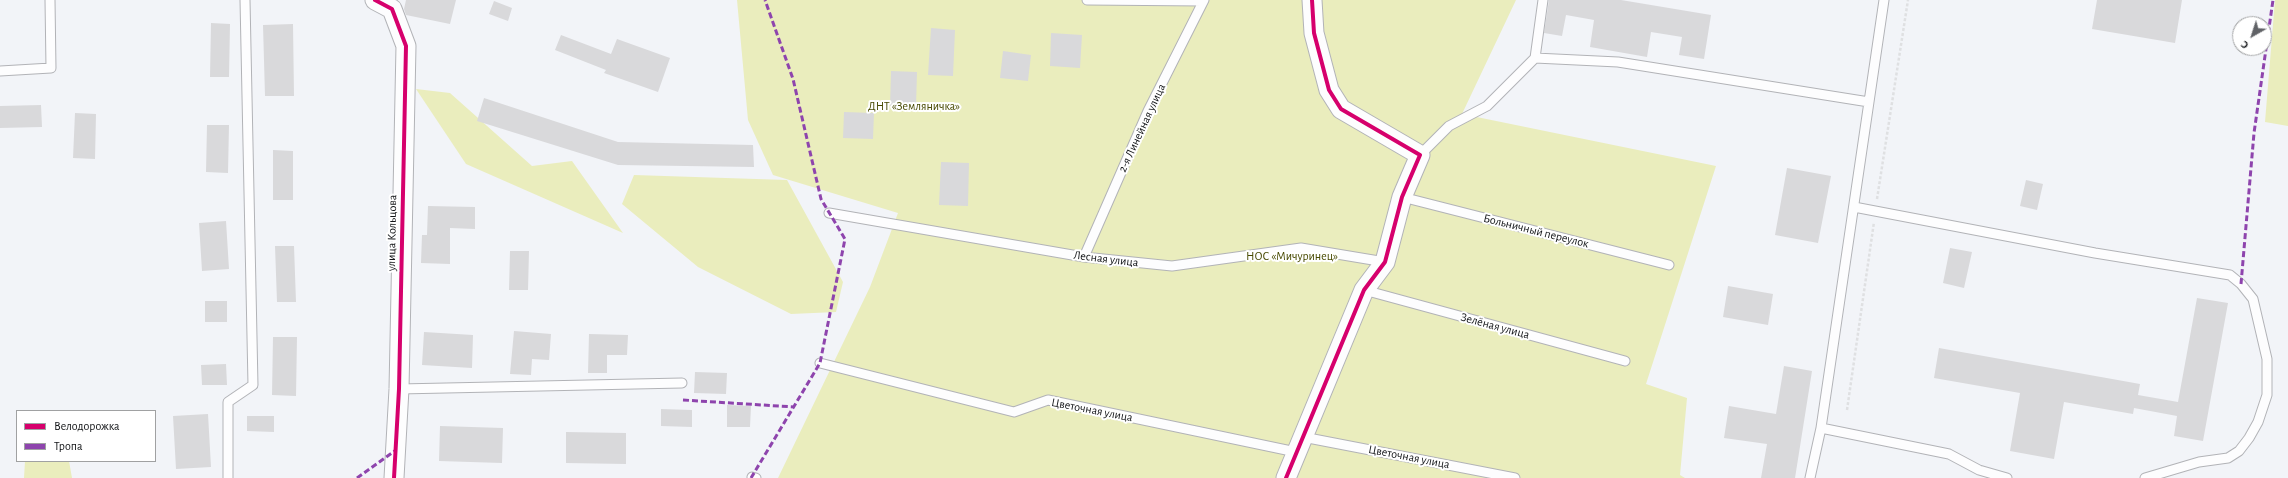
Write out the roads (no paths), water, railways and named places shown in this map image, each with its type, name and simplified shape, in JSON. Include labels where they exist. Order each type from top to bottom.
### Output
[{"type":"street","name":"улица Кольцова","points":[[376,0],[392,9],[406,46],[400,389],[394,478]]},
{"type":"street","points":[[1286,478],[1364,290],[1384,262],[1402,197],[1420,155],[1341,109],[1329,90],[1314,33],[1312,0]]},
{"type":"lane","points":[[0,72],[51,68],[50,0]]},
{"type":"lane","points":[[228,478],[228,402],[254,385],[245,0]]},
{"type":"lane","points":[[1087,0],[1204,0]]},
{"type":"lane","name":"2-я Линейная улица","points":[[1084,257],[1148,111],[1204,0]]},
{"type":"lane","points":[[1420,155],[1449,126],[1487,106],[1535,58],[1543,0]]},
{"type":"lane","points":[[1810,478],[1821,428],[1884,0]]},
{"type":"lane","points":[[1535,58],[1618,62],[1869,102]]},
{"type":"lane","name":"Больничный переулок","points":[[1402,197],[1670,265]]},
{"type":"lane","points":[[1854,207],[2095,253],[2230,275],[2241,284],[2254,299],[2267,359],[2267,395],[2258,422],[2246,442],[2228,458],[2199,462],[2145,478]]},
{"type":"lane","name":"Лесная улица","points":[[829,213],[1084,257],[1172,266],[1301,248],[1384,262]]},
{"type":"lane","name":"Зелёная улица","points":[[1364,290],[1625,361]]},
{"type":"lane","name":"Цветочная улица","points":[[820,363],[1014,412],[1048,400],[1299,444],[1515,478]]},
{"type":"lane","points":[[400,389],[682,383]]},
{"type":"lane","points":[[1821,428],[1949,454],[1979,470],[2007,478]]},
{"type":"park label","name":"ДНТ «Земляничка»","points":[[914,106]]},
{"type":"park label","name":"НОС «Мичуринец»","points":[[1292,256]]}]
